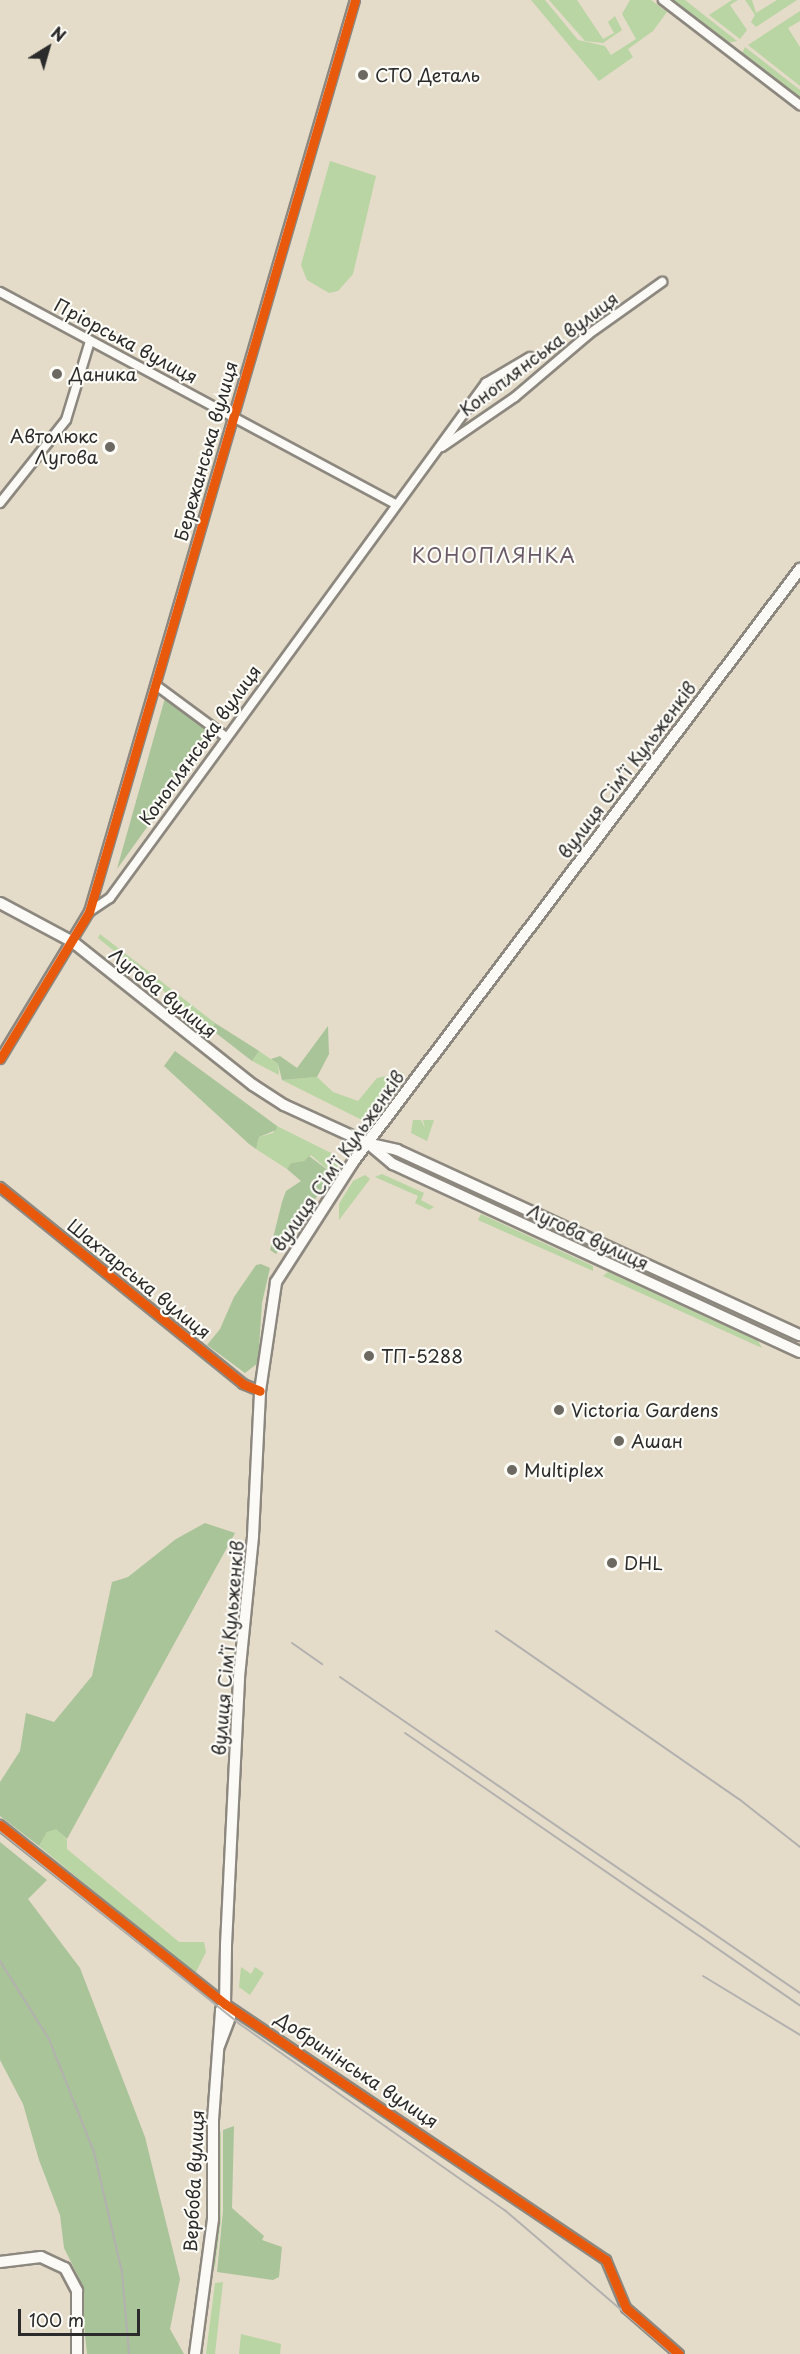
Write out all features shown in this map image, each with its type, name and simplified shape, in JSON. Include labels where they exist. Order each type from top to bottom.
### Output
[{"type":"main road","name":"вулиця Сімʼї Кульженків","points":[[225,2004],[239,1677],[254,1536],[260,1391],[276,1282],[367,1143],[800,569]]},
{"type":"main road","name":"Лугова вулиця","points":[[0,903],[73,942],[253,1085],[310,1119],[367,1143],[398,1150],[800,1335]]},
{"type":"main road","name":"Лугова вулиця","points":[[367,1143],[393,1164],[800,1352]]},
{"type":"main road","name":"Вербова вулиця","points":[[195,2354],[213,2219],[213,2120],[225,2004]]},
{"type":"main road","points":[[0,2262],[41,2257],[66,2268],[77,2291],[77,2354]]},
{"type":"street","name":"Бережанська вулиця","points":[[89,912],[157,686],[232,416],[355,0]]},
{"type":"street","points":[[663,0],[800,105]]},
{"type":"street","name":"Коноплянська вулиця","points":[[434,453],[515,397],[589,334],[662,282]]},
{"type":"street","name":"Пріорська вулиця","points":[[0,292],[395,504]]},
{"type":"street","points":[[0,503],[66,420],[90,341]]},
{"type":"street","name":"Коноплянська вулиця","points":[[0,1059],[73,942],[89,912],[110,898],[395,504],[486,383],[530,357]]},
{"type":"street","points":[[157,686],[226,737]]},
{"type":"street","name":"Шахтарська вулиця","points":[[0,1187],[243,1384],[260,1391]]},
{"type":"street","name":"Добринінська вулиця","points":[[0,1825],[225,2004],[606,2260],[626,2308],[679,2354]]},
{"type":"green space","points":[[531,0],[545,0],[578,40],[605,46],[611,55],[636,39],[622,14],[630,0],[651,0],[667,12],[653,31],[628,49],[633,57],[599,81]]},
{"type":"green space","points":[[549,0],[577,0],[603,39],[614,33],[608,22],[615,16],[622,30],[603,43],[585,41]]},
{"type":"green space","points":[[671,0],[685,0],[737,41],[727,43]]},
{"type":"green space","points":[[732,0],[738,0],[730,5],[747,30],[740,39],[709,15]]},
{"type":"green space","points":[[745,0],[752,0],[756,13],[777,0],[797,0],[756,27],[751,22],[755,15]]},
{"type":"green space","points":[[800,11],[800,21],[788,28],[800,47],[800,86],[748,45]]},
{"type":"green space","points":[[745,47],[800,90],[800,99],[742,53]]},
{"type":"green space","points":[[330,161],[376,176],[353,274],[338,291],[329,293],[307,280],[301,265]]},
{"type":"green space","points":[[165,698],[214,734],[117,869]]},
{"type":"green space","points":[[100,934],[215,1023],[212,1030],[98,938]]},
{"type":"green space","points":[[215,1023],[259,1051],[252,1061],[212,1030]]},
{"type":"green space","points":[[328,1026],[329,1054],[317,1077],[282,1080],[278,1064],[271,1059],[280,1056],[297,1068]]},
{"type":"green space","points":[[175,1051],[277,1126],[276,1130],[259,1137],[256,1149],[249,1144],[164,1066]]},
{"type":"green space","points":[[259,1051],[278,1064],[279,1075],[252,1061]]},
{"type":"green space","points":[[404,1072],[381,1107],[362,1120],[282,1080],[317,1077],[333,1092],[358,1101],[377,1078]]},
{"type":"green space","points":[[413,1120],[421,1120],[425,1128],[423,1120],[434,1120],[427,1141],[411,1133]]},
{"type":"green space","points":[[277,1126],[331,1153],[338,1166],[333,1174],[311,1155],[304,1161],[291,1163],[287,1169],[256,1149],[259,1137],[273,1133]]},
{"type":"green space","points":[[309,1156],[333,1174],[276,1254],[270,1250],[282,1202],[286,1191],[301,1181],[287,1169],[291,1163],[304,1161]]},
{"type":"green space","points":[[382,1174],[424,1193],[421,1200],[434,1207],[429,1210],[415,1203],[418,1196],[375,1177]]},
{"type":"green space","points":[[365,1175],[370,1179],[339,1220],[339,1204],[353,1181]]},
{"type":"green space","points":[[481,1214],[593,1266],[593,1271],[478,1220]]},
{"type":"green space","points":[[261,1264],[270,1268],[262,1303],[258,1363],[245,1373],[207,1345],[220,1329],[234,1297],[256,1265]]},
{"type":"green space","points":[[608,1272],[758,1341],[762,1348],[603,1276]]},
{"type":"green space","points":[[205,1523],[235,1533],[67,1839],[56,1829],[47,1832],[39,1846],[0,1816],[0,1782],[20,1751],[26,1713],[54,1722],[92,1676],[112,1582],[128,1577],[176,1539]]},
{"type":"green space","points":[[56,1828],[67,1840],[67,1849],[179,1942],[204,1942],[206,1952],[195,1974],[39,1846],[47,1832]]},
{"type":"green space","points":[[0,1842],[47,1880],[28,1899],[80,1968],[145,2137],[180,2279],[170,2329],[184,2354],[87,2354],[79,2278],[64,2248],[60,2215],[39,2160],[23,2104],[0,2060]]},
{"type":"green space","points":[[241,1967],[251,1974],[255,1967],[264,1973],[250,1995],[239,1987]]},
{"type":"green space","points":[[234,2126],[232,2208],[264,2236],[262,2240],[282,2247],[279,2277],[273,2280],[217,2272],[223,2211],[223,2130]]},
{"type":"green space","points":[[221,2132],[221,2220],[215,2268],[212,2262],[217,2135]]},
{"type":"green space","points":[[223,2282],[215,2354],[206,2354],[215,2283]]},
{"type":"green space","points":[[241,2334],[281,2344],[280,2354],[239,2354]]},
{"type":"tram line","points":[[0,1831],[240,2024],[505,2210],[673,2354]]},
{"type":"railway","points":[[496,1631],[739,1799],[800,1847]]},
{"type":"railway","points":[[292,1643],[322,1664]]},
{"type":"railway","points":[[340,1677],[800,1993]]},
{"type":"railway","points":[[405,1733],[800,2005]]},
{"type":"railway","points":[[0,1961],[49,2039],[94,2152],[122,2272],[129,2354]]},
{"type":"railway","points":[[703,1976],[800,2035]]},
{"type":"cycle path","points":[[0,1059],[89,912],[355,0]]},
{"type":"cycle path","points":[[0,1187],[243,1384],[260,1391]]},
{"type":"cycle path","points":[[0,1825],[225,2004],[606,2260],[626,2308],[679,2354]]},
{"type":"place","name":"СТО Деталь","points":[[363,75]]},
{"type":"place","name":"Даника","points":[[57,374]]},
{"type":"place","name":"Автолюкс Лугова","points":[[110,447]]},
{"type":"place","name":"ТП-5288","points":[[369,1356]]},
{"type":"place","name":"Victoria Gardens","points":[[559,1410]]},
{"type":"place","name":"Ашан","points":[[619,1441]]},
{"type":"place","name":"Multiplex","points":[[512,1470]]},
{"type":"place","name":"DHL","points":[[612,1563]]},
{"type":"district","name":"КОНОПЛЯНКА","points":[[494,555]]}]
